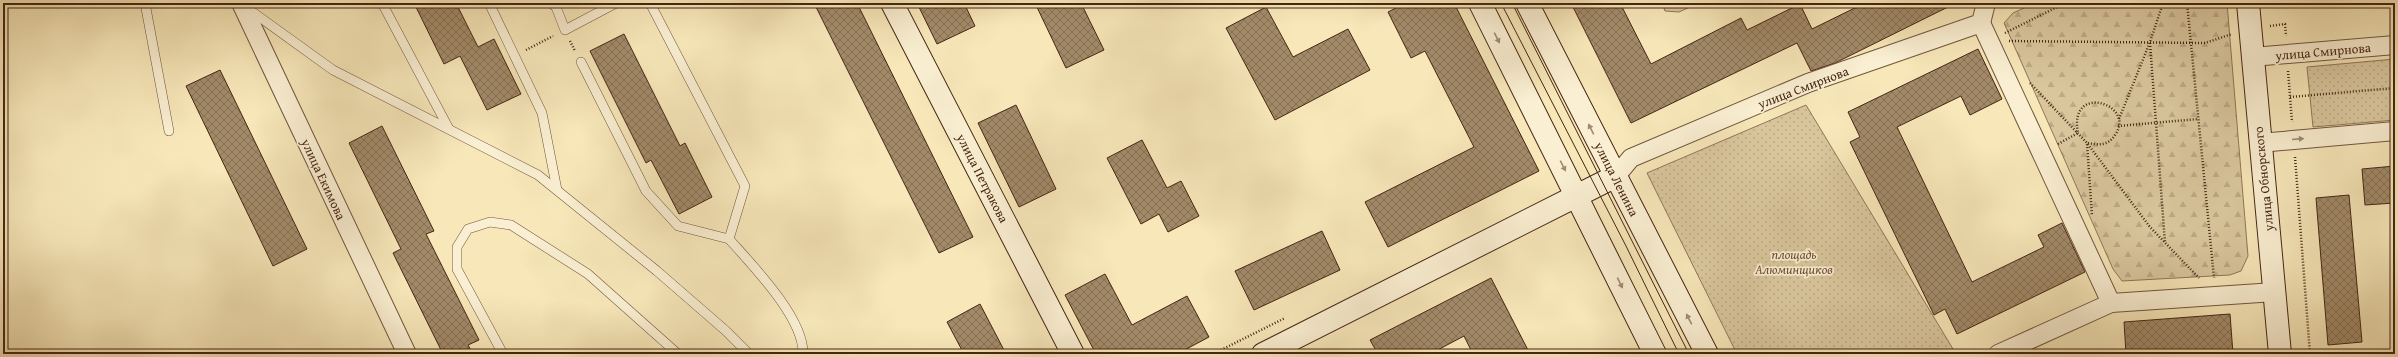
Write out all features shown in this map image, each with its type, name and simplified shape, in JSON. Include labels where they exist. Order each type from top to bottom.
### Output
[{"type":"main road","name":"улица Петракова","points":[[892,3],[1073,354]]},
{"type":"main road","points":[[1480,3],[1655,354]]},
{"type":"main road","name":"улица Ленина","points":[[1527,3],[1707,354]]},
{"type":"main road","name":"улица Обнорского","points":[[2248,3],[2259,142],[2280,354]]},
{"type":"main road","points":[[1263,354],[1576,194],[1616,176]]},
{"type":"street","points":[[1986,3],[1981,23],[2111,303]]},
{"type":"street","name":"улица Екимова","points":[[241,4],[407,354]]},
{"type":"street","name":"улица Смирнова","points":[[1616,176],[1631,158],[1808,83],[1981,23]]},
{"type":"street","name":"улица Смирнова","points":[[2252,57],[2395,45]]},
{"type":"street","points":[[2259,142],[2395,131]]},
{"type":"street","points":[[1998,354],[2111,303],[2275,292]]},
{"type":"lane","points":[[145,3],[169,131]]},
{"type":"lane","points":[[382,3],[449,130]]},
{"type":"lane","points":[[489,3],[542,113],[557,190]]},
{"type":"lane","points":[[551,3],[556,7],[565,30],[616,3]]},
{"type":"lane","points":[[650,3],[745,186],[729,239]]},
{"type":"lane","points":[[241,4],[333,70],[538,175],[657,271],[726,331],[749,354]]},
{"type":"lane","points":[[581,62],[646,191],[678,226],[729,239],[788,310],[803,345],[803,354]]},
{"type":"lane","points":[[503,354],[457,269],[457,247],[468,229],[490,222],[511,225],[588,274],[678,354]]},
{"type":"path","points":[[1989,40],[2065,3]]},
{"type":"path","points":[[2087,143],[2100,145],[2111,141],[2118,131],[2119,119],[2150,42],[2163,3]]},
{"type":"path","points":[[2187,3],[2216,296]]},
{"type":"path","points":[[515,56],[565,30],[581,62]]},
{"type":"path","points":[[1989,40],[2191,43]]},
{"type":"path","points":[[2150,42],[2166,243]]},
{"type":"path","points":[[2026,78],[2087,143],[2150,227],[2216,296]]},
{"type":"path","points":[[2290,97],[2395,88]]},
{"type":"path","points":[[2078,133],[2076,121],[2080,110],[2090,103],[2103,102],[2113,108],[2119,119]]},
{"type":"path","points":[[2118,126],[2198,120]]},
{"type":"path","points":[[2041,153],[2078,133]]},
{"type":"path","points":[[2087,143],[2092,219]]},
{"type":"green space","points":[[1662,3],[1699,3],[1679,12],[1665,11]]},
{"type":"green space","points":[[2035,3],[2227,3],[2248,256],[2241,271],[2230,275],[2122,281],[2113,269],[2004,23],[2013,13]]},
{"type":"green space","points":[[2395,59],[2395,120],[2313,127],[2307,67]]},
{"type":"green space","name":"площадь Алюминщиков","points":[[1806,105],[1956,354],[1737,354],[1647,173]]},
{"type":"building","points":[[414,3],[456,3],[478,47],[494,39],[521,94],[487,110],[460,56],[444,64]]},
{"type":"building","points":[[814,3],[857,3],[973,237],[939,253]]},
{"type":"building","points":[[917,3],[964,3],[975,26],[937,44]]},
{"type":"building","points":[[1035,3],[1081,3],[1104,50],[1066,68]]},
{"type":"building","points":[[1406,3],[1454,3],[1539,171],[1388,247],[1365,202],[1474,147],[1425,51],[1411,58],[1388,12]]},
{"type":"building","points":[[1571,3],[1620,3],[1651,64],[1741,18],[1747,30],[1800,4],[1812,29],[1865,3],[1956,3],[1835,63],[1811,71],[1797,43],[1631,123]]},
{"type":"building","points":[[1266,7],[1293,57],[1348,29],[1370,70],[1275,120],[1226,28]]},
{"type":"building","points":[[624,34],[680,146],[685,143],[712,197],[679,214],[651,160],[646,163],[590,51]]},
{"type":"building","points":[[1978,49],[2002,99],[1970,115],[1961,96],[1897,127],[1972,282],[2044,247],[2038,235],[2062,223],[2085,272],[1957,334],[1945,309],[1934,315],[1850,142],[1860,137],[1848,112]]},
{"type":"building","points":[[220,70],[307,249],[273,266],[186,86]]},
{"type":"building","points":[[1016,105],[1056,189],[1019,207],[978,123]]},
{"type":"building","points":[[382,126],[434,231],[426,234],[479,340],[468,345],[473,354],[443,354],[393,253],[401,249],[349,143]]},
{"type":"building","points":[[1142,140],[1167,188],[1181,181],[1199,216],[1168,232],[1159,214],[1141,224],[1107,158]]},
{"type":"building","points":[[2395,166],[2395,203],[2365,205],[2362,169]]},
{"type":"building","points":[[2349,195],[2362,342],[2328,345],[2316,198]]},
{"type":"building","points":[[1322,231],[1340,270],[1254,310],[1235,271]]},
{"type":"building","points":[[1105,274],[1132,325],[1187,296],[1209,337],[1177,354],[1096,354],[1065,295]]},
{"type":"building","points":[[1491,278],[1530,354],[1473,354],[1464,336],[1430,354],[1378,354],[1370,340]]},
{"type":"building","points":[[980,304],[1006,354],[964,354],[947,322]]},
{"type":"building","points":[[2230,314],[2233,354],[2126,354],[2124,322]]},
{"type":"tram line","points":[[1501,3],[1626,246],[1679,354]]},
{"type":"tram line","points":[[1512,3],[1689,354]]}]
